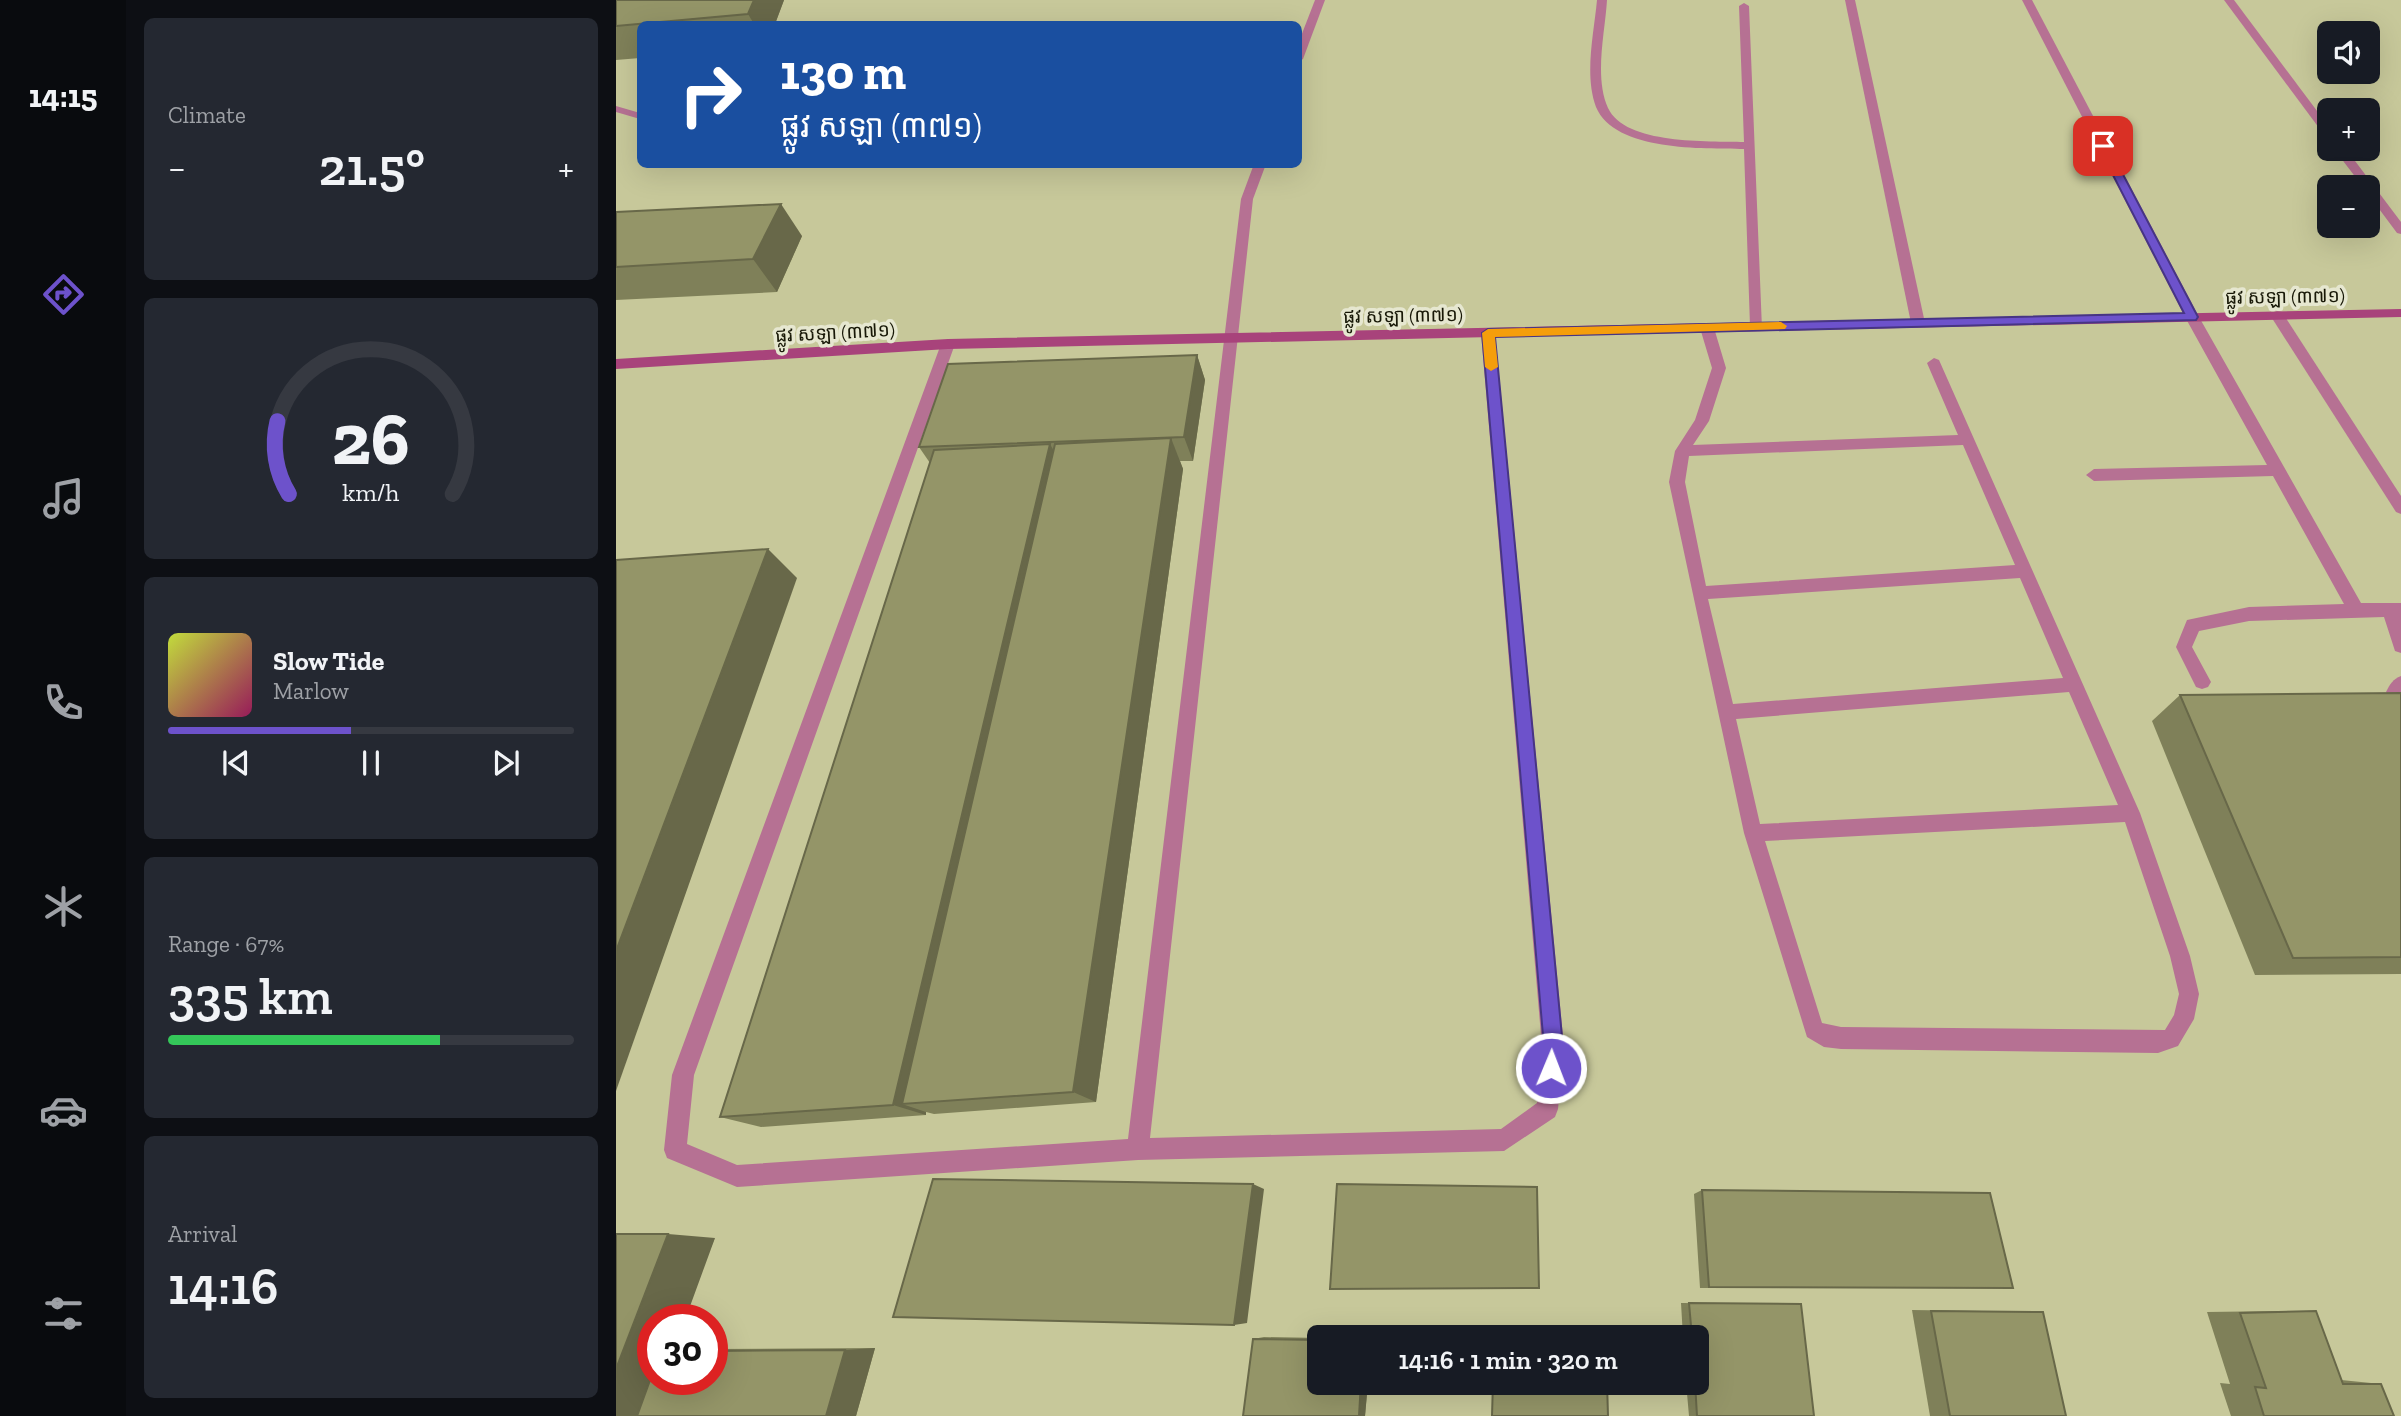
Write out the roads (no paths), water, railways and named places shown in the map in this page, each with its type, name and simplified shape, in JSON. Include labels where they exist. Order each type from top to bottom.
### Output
[{"type":"street","points":[[1302,48],[1320,0]]},
{"type":"street","points":[[1602,0],[1598,84],[1602,109],[1613,125],[1634,135],[1664,140],[1750,146]]},
{"type":"street","points":[[1850,0],[1918,323]]},
{"type":"street","points":[[2027,0],[2192,317],[2356,611]]},
{"type":"street","points":[[2229,0],[2317,118]]},
{"type":"street","points":[[1744,6],[1757,327]]},
{"type":"street","points":[[616,109],[637,115]]},
{"type":"street","points":[[2349,161],[2401,230]]},
{"type":"street","points":[[1138,1149],[1247,199],[1259,168]]},
{"type":"street","name":"ផ្លូវ សឡា (៣៧១)","points":[[616,364],[948,344],[2401,313]]},
{"type":"street","points":[[2277,315],[2401,509]]},
{"type":"street","points":[[1707,328],[1718,368],[1702,421],[1682,451],[1677,482],[1753,833],[1809,1022],[1814,1030],[1824,1036],[2158,1042],[2171,1039],[2179,1031],[2185,1018],[2189,993],[2180,956],[2132,813],[1934,363]]},
{"type":"street","points":[[948,344],[683,1075],[675,1150],[737,1175],[1138,1149],[1504,1140],[1547,1109],[1553,1047],[1488,333]]},
{"type":"street","points":[[1682,451],[1969,440]]},
{"type":"street","points":[[2094,475],[2277,470]]},
{"type":"street","points":[[1699,593],[2026,571]]},
{"type":"street","points":[[2203,682],[2185,647],[2193,625],[2249,614],[2396,610],[2401,646]]},
{"type":"street","points":[[1726,712],[2075,684]]},
{"type":"street","points":[[1753,833],[2132,813]]}]
